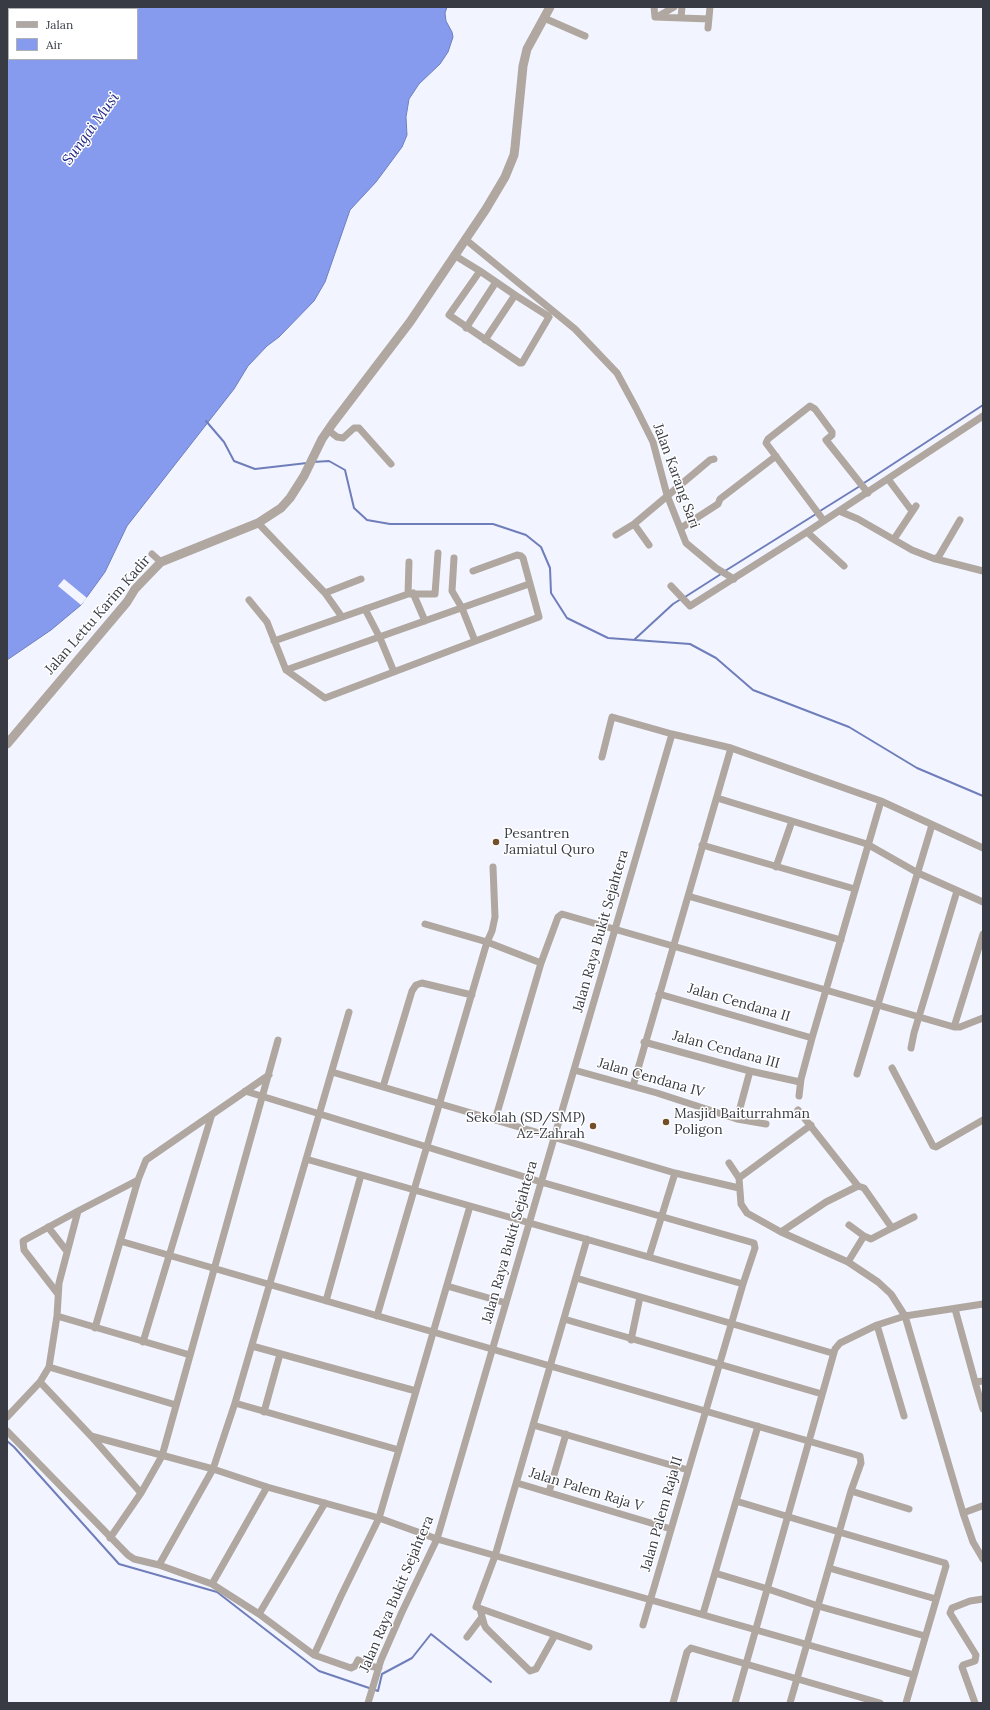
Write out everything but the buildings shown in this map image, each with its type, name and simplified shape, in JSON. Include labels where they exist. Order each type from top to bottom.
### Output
[{"type":"street","name":"Jalan Lettu Karim Kadir","points":[[7,744],[127,602],[135,589],[161,562],[258,523],[281,508],[290,498],[304,476],[322,439],[351,398],[410,322],[454,255],[486,210],[510,167],[515,146],[522,66],[527,49],[550,7]]},
{"type":"street","points":[[654,7],[655,18]]},
{"type":"street","points":[[655,18],[674,7]]},
{"type":"street","points":[[681,18],[682,7]]},
{"type":"street","points":[[708,28],[710,7]]},
{"type":"street","points":[[544,18],[585,36]]},
{"type":"street","points":[[655,18],[709,19]]},
{"type":"street","name":"Jalan Karang Sari","points":[[465,239],[575,329],[617,373],[653,442],[667,495],[688,546],[731,578]]},
{"type":"street","points":[[454,255],[480,271],[548,316],[549,318],[523,363],[520,363],[451,318],[449,313],[480,271]]},
{"type":"street","points":[[466,328],[496,282]]},
{"type":"street","points":[[485,340],[515,295]]},
{"type":"street","points":[[823,519],[766,441],[810,406],[832,432],[832,435],[826,440],[866,491]]},
{"type":"street","points":[[671,586],[690,606],[731,578],[807,532],[823,519],[839,511],[866,491],[888,479],[983,416]]},
{"type":"street","points":[[328,430],[337,437],[343,438],[354,428],[359,428],[391,464]]},
{"type":"street","points":[[681,528],[718,504],[720,499],[776,456]]},
{"type":"street","points":[[616,534],[634,524],[710,460],[714,459]]},
{"type":"street","points":[[888,479],[914,509],[894,539]]},
{"type":"street","points":[[839,511],[858,519],[912,550],[936,559],[983,571]]},
{"type":"street","points":[[936,559],[960,520]]},
{"type":"street","points":[[258,523],[325,593],[342,617]]},
{"type":"street","points":[[634,524],[649,545]]},
{"type":"street","points":[[807,532],[844,566]]},
{"type":"street","points":[[274,640],[411,593],[436,594],[438,553]]},
{"type":"street","points":[[152,554],[161,562]]},
{"type":"street","points":[[249,600],[264,617],[286,670],[324,698],[539,617],[523,558],[519,555],[473,570]]},
{"type":"street","points":[[454,558],[452,590],[462,608],[475,641]]},
{"type":"street","points":[[409,562],[411,593],[425,621]]},
{"type":"street","points":[[325,593],[361,579]]},
{"type":"street","points":[[286,670],[529,584]]},
{"type":"street","points":[[365,609],[380,638],[394,672]]},
{"type":"street","points":[[602,757],[612,716],[672,734],[731,748],[881,801],[983,848]]},
{"type":"street","name":"Jalan Raya Bukit Sejahtera","points":[[369,1700],[378,1670],[402,1612],[437,1539],[672,734]]},
{"type":"street","points":[[633,1086],[644,1042],[731,748]]},
{"type":"street","points":[[717,798],[868,844],[918,872],[983,902]]},
{"type":"street","points":[[799,1096],[800,1082],[812,1038],[881,801]]},
{"type":"street","points":[[776,867],[792,821]]},
{"type":"street","points":[[857,1074],[932,825]]},
{"type":"street","points":[[702,845],[855,889]]},
{"type":"street","points":[[377,1316],[487,942],[496,917],[493,867]]},
{"type":"street","points":[[911,1048],[958,891]]},
{"type":"street","points":[[688,896],[841,940]]},
{"type":"street","points":[[495,1120],[541,963],[558,917],[562,914],[954,1027],[960,1027],[983,1018]]},
{"type":"street","points":[[425,924],[487,942],[541,963]]},
{"type":"street","points":[[954,1027],[983,934]]},
{"type":"street","points":[[383,1087],[412,991],[416,985],[422,983],[472,995]]},
{"type":"street","name":"Jalan Cendana II","points":[[659,994],[812,1038]]},
{"type":"street","points":[[159,1565],[213,1469],[252,1346],[349,1012]]},
{"type":"street","points":[[110,1538],[141,1493],[162,1456],[278,1040]]},
{"type":"street","name":"Jalan Cendana III","points":[[644,1042],[750,1071],[800,1082]]},
{"type":"street","points":[[892,1068],[933,1146],[936,1147],[983,1120]]},
{"type":"street","name":"Jalan Cendana IV","points":[[574,1070],[633,1086],[738,1118],[766,1124]]},
{"type":"street","points":[[738,1118],[750,1071]]},
{"type":"street","points":[[332,1072],[675,1173],[739,1188]]},
{"type":"street","points":[[95,1328],[143,1165],[148,1158],[269,1075]]},
{"type":"street","points":[[245,1091],[541,1182],[661,1216]]},
{"type":"street","points":[[798,1110],[811,1124],[827,1149],[858,1186],[864,1188],[892,1228]]},
{"type":"street","points":[[144,1342],[212,1114]]},
{"type":"street","points":[[739,1178],[811,1124]]},
{"type":"street","points":[[306,1160],[742,1284]]},
{"type":"street","points":[[729,1163],[739,1178],[741,1204],[747,1213],[781,1232],[848,1262],[878,1282],[891,1294],[905,1316],[972,1542],[983,1559]]},
{"type":"street","points":[[650,1257],[675,1173]]},
{"type":"street","points":[[326,1301],[361,1175]]},
{"type":"street","points":[[58,1294],[23,1247],[25,1239],[138,1180]]},
{"type":"street","points":[[781,1232],[826,1202],[858,1186]]},
{"type":"street","points":[[314,1655],[379,1518],[470,1206]]},
{"type":"street","points":[[7,1417],[40,1382],[49,1366],[57,1316],[58,1283],[78,1211]]},
{"type":"street","name":"Jalan Palem Raja II","points":[[643,1625],[742,1284],[755,1248],[754,1243],[661,1216]]},
{"type":"street","points":[[849,1225],[864,1236],[874,1238],[914,1217]]},
{"type":"street","points":[[48,1227],[66,1250]]},
{"type":"street","points":[[848,1262],[864,1236]]},
{"type":"street","points":[[587,1239],[495,1556],[476,1607],[589,1647]]},
{"type":"street","points":[[120,1241],[860,1456],[861,1463],[851,1490],[790,1703]]},
{"type":"street","points":[[576,1278],[832,1354]]},
{"type":"street","points":[[447,1286],[506,1303]]},
{"type":"street","points":[[631,1340],[640,1297]]},
{"type":"street","points":[[735,1703],[757,1629],[832,1354],[840,1343],[877,1325],[905,1316],[983,1304]]},
{"type":"street","points":[[955,1309],[979,1382],[983,1409]]},
{"type":"street","points":[[57,1316],[190,1356]]},
{"type":"street","points":[[564,1319],[631,1340],[822,1394]]},
{"type":"street","points":[[877,1325],[904,1416]]},
{"type":"street","points":[[252,1346],[416,1391]]},
{"type":"street","points":[[264,1412],[280,1354]]},
{"type":"street","points":[[49,1366],[176,1405]]},
{"type":"street","points":[[40,1382],[91,1436],[141,1493]]},
{"type":"street","points":[[235,1403],[399,1450]]},
{"type":"street","points":[[533,1425],[688,1470]]},
{"type":"street","points":[[703,1614],[758,1426]]},
{"type":"street","points":[[7,1431],[120,1549],[134,1559],[159,1565],[212,1584],[259,1614],[314,1655],[351,1668],[355,1666],[358,1660],[378,1670]]},
{"type":"street","points":[[549,1492],[566,1434]]},
{"type":"street","points":[[91,1436],[213,1469],[267,1488],[379,1518],[437,1539],[495,1556],[807,1643],[914,1675]]},
{"type":"street","name":"Jalan Palem Raja V","points":[[516,1483],[671,1529]]},
{"type":"street","points":[[212,1584],[267,1488]]},
{"type":"street","points":[[851,1490],[909,1509]]},
{"type":"street","points":[[736,1501],[945,1563],[946,1566],[906,1703]]},
{"type":"street","points":[[259,1614],[325,1503]]},
{"type":"street","points":[[963,1513],[982,1506]]},
{"type":"street","points":[[828,1568],[936,1599]]},
{"type":"street","points":[[715,1573],[768,1588],[818,1606],[925,1636]]},
{"type":"street","points":[[975,1703],[962,1667],[963,1665],[975,1661],[976,1655],[950,1612],[952,1608],[970,1601],[983,1599]]},
{"type":"street","points":[[480,1609],[486,1628],[530,1671],[536,1669],[555,1635]]},
{"type":"street","points":[[467,1637],[482,1617]]},
{"type":"street","points":[[673,1703],[687,1652],[691,1648],[880,1703]]},
{"type":"water","name":"Sungai Musi","points":[[7,7],[447,7],[445,13],[446,21],[453,37],[448,52],[440,64],[419,84],[409,99],[406,117],[407,135],[402,147],[376,182],[350,210],[325,282],[314,301],[248,366],[234,389],[127,526],[105,572],[81,605],[51,630],[7,660]]},
{"type":"pier","points":[[64,579],[87,598],[81,605],[58,586]]},
{"type":"waterway","points":[[864,483],[983,405]]},
{"type":"waterway","points":[[206,421],[224,442],[234,461],[255,469],[307,463]]},
{"type":"waterway","points":[[313,462],[329,461],[345,470],[354,508],[367,520],[390,524],[493,524],[526,535],[541,547],[550,568],[551,593],[567,618],[608,638],[690,644],[716,658],[753,690],[849,727],[917,768],[983,796]]},
{"type":"waterway","points":[[820,511],[860,486]]},
{"type":"waterway","points":[[725,571],[816,514]]},
{"type":"waterway","points":[[685,597],[721,574]]},
{"type":"waterway","points":[[635,639],[673,604],[681,599]]},
{"type":"waterway","points":[[7,1441],[119,1564],[217,1592],[319,1671],[378,1691],[382,1674],[412,1658],[431,1634],[491,1682]]},
{"type":"place","name":"Pesantren Jamiatul Quro","points":[[496,842]]},
{"type":"place","name":"Masjid Baiturrahman Poligon","points":[[666,1122]]},
{"type":"place","name":"Sekolah (SD/SMP) Az-Zahrah","points":[[593,1126]]}]
